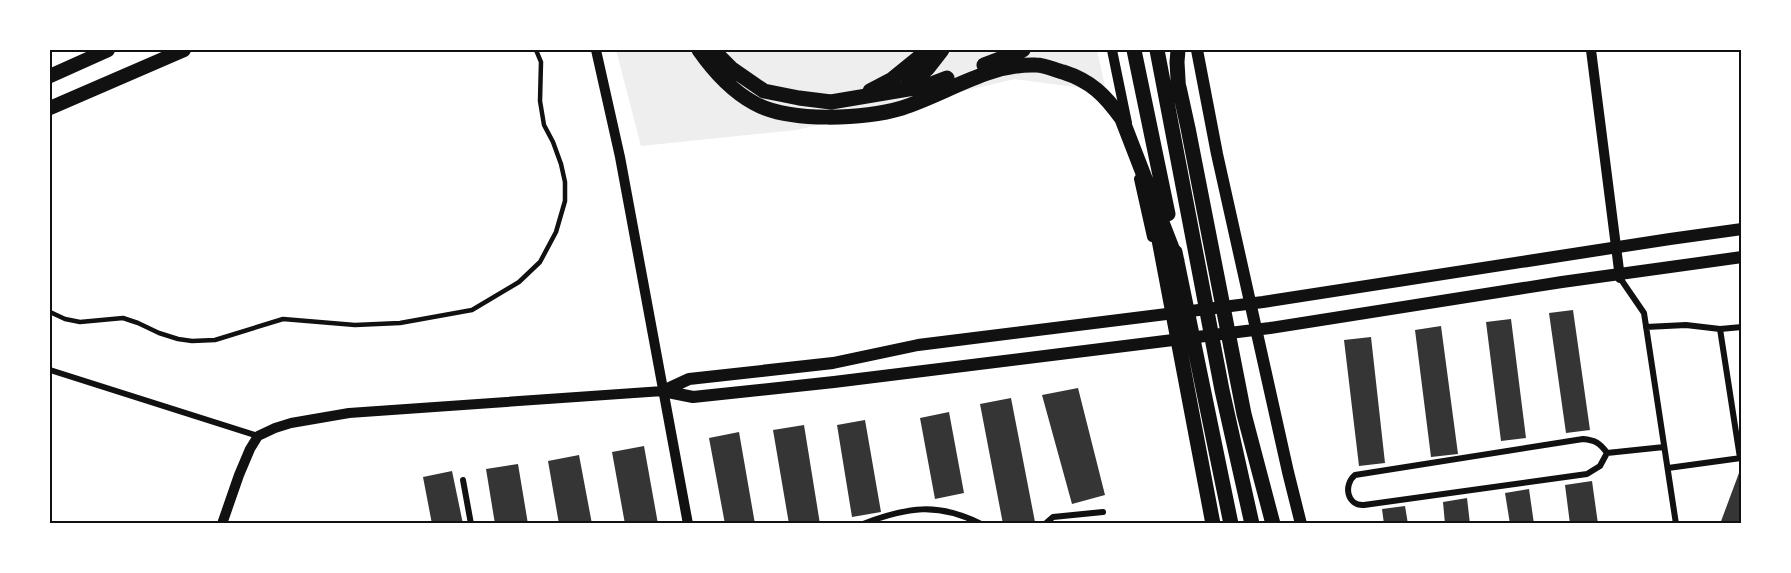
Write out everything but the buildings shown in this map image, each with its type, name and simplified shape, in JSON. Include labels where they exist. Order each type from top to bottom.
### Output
[{"type":"highway","points":[[699,50],[711,66],[754,104],[780,113],[805,117],[867,115],[902,108],[941,91],[1003,69],[1038,65],[1080,78],[1108,99],[1122,119],[1177,261]]},
{"type":"highway","points":[[707,50],[716,63],[761,99],[797,108],[824,110],[873,102],[899,93],[928,68],[942,50]]},
{"type":"highway","points":[[713,50],[732,69],[764,92],[831,102],[926,86],[1023,50]]},
{"type":"highway","points":[[723,50],[742,70],[767,84],[807,95],[836,99],[866,93],[891,80],[928,50]]},
{"type":"highway","points":[[1134,50],[1231,524]]},
{"type":"highway","points":[[1157,50],[1222,390],[1252,524]]},
{"type":"highway","points":[[1178,50],[1183,180]]},
{"type":"highway","points":[[1179,87],[1244,414],[1271,524]]},
{"type":"highway","points":[[1147,180],[1213,524]]},
{"type":"highway","points":[[1222,390],[1271,524]]},
{"type":"highway","points":[[1204,394],[1221,524]]},
{"type":"main road","points":[[50,76],[108,50]]},
{"type":"main road","points":[[50,108],[184,50]]},
{"type":"main road","points":[[1197,50],[1217,154],[1301,524]]},
{"type":"main road","points":[[663,392],[689,379],[833,363],[918,345],[1250,303],[1742,229]]},
{"type":"main road","points":[[663,392],[693,397],[1256,330],[1742,257]]},
{"type":"street","points":[[596,50],[620,157],[688,524]]},
{"type":"street","points":[[1112,50],[1168,314],[1205,524]]},
{"type":"street","points":[[1591,50],[1620,276],[1644,313],[1676,524]]},
{"type":"street","points":[[1646,327],[1686,325],[1720,329],[1742,327]]},
{"type":"street","points":[[1668,468],[1741,458],[1720,329]]},
{"type":"street","points":[[50,370],[258,436]]},
{"type":"street","points":[[222,524],[243,466],[258,436],[291,423],[349,413],[663,392]]},
{"type":"street","points":[[1583,439],[1593,440],[1600,444],[1607,453],[1600,466],[1587,474],[1358,506],[1352,503],[1348,495],[1351,478],[1366,473],[1583,439]]},
{"type":"street","points":[[1607,453],[1664,447]]},
{"type":"street","points":[[463,480],[471,524]]},
{"type":"street","points":[[863,524],[908,509],[926,508],[962,516],[981,524]]},
{"type":"street","points":[[1045,524],[1053,517],[1103,512]]},
{"type":"lane","points":[[50,312],[65,319],[80,322],[123,318],[159,333],[192,341],[215,340],[283,319],[355,325],[400,324],[472,310],[519,282],[540,262],[556,232],[565,201],[565,182],[561,164],[544,125],[540,101],[541,62],[536,50]]},
{"type":"shaded area","points":[[616,50],[1097,50],[1106,91],[1015,79],[796,130],[641,146]]}]
